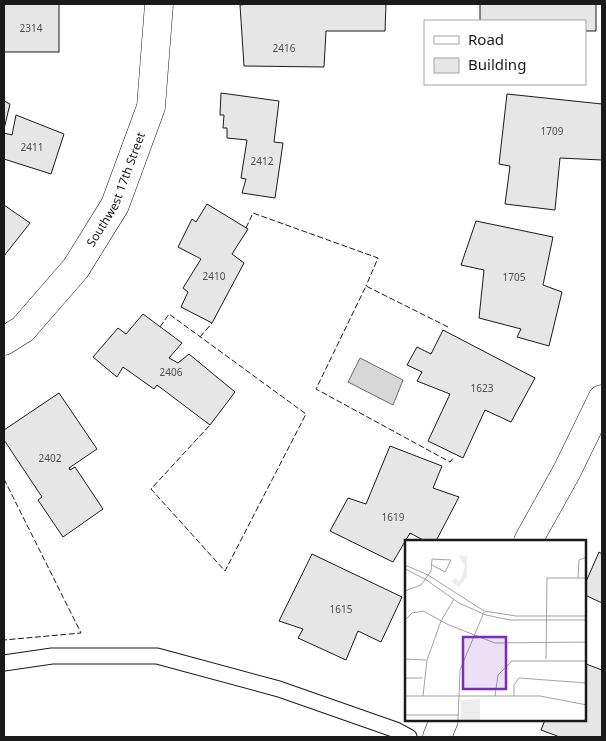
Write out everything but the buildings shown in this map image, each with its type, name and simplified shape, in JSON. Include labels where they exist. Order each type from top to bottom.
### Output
[{"type":"street","name":"Southwest 17th Street","points":[[4,342],[23,328],[76,268],[115,205],[151,107],[159,4]]},
{"type":"street","points":[[529,540],[567,471],[602,398]]},
{"type":"street","points":[[437,737],[444,721]]},
{"type":"lane","points":[[4,663],[52,656],[157,656],[279,689],[396,730],[409,737]]},
{"type":"shaded area","points":[[360,358],[403,380],[393,405],[348,382]]},
{"type":"fence","points":[[246,228],[253,213],[378,258],[366,286]]},
{"type":"fence","points":[[448,327],[366,286],[316,389],[450,462],[454,457]]},
{"type":"fence","points":[[160,327],[169,314],[306,414],[225,571],[151,489],[210,425]]},
{"type":"fence","points":[[200,337],[212,323]]},
{"type":"fence","points":[[4,479],[81,633],[4,640]]}]
